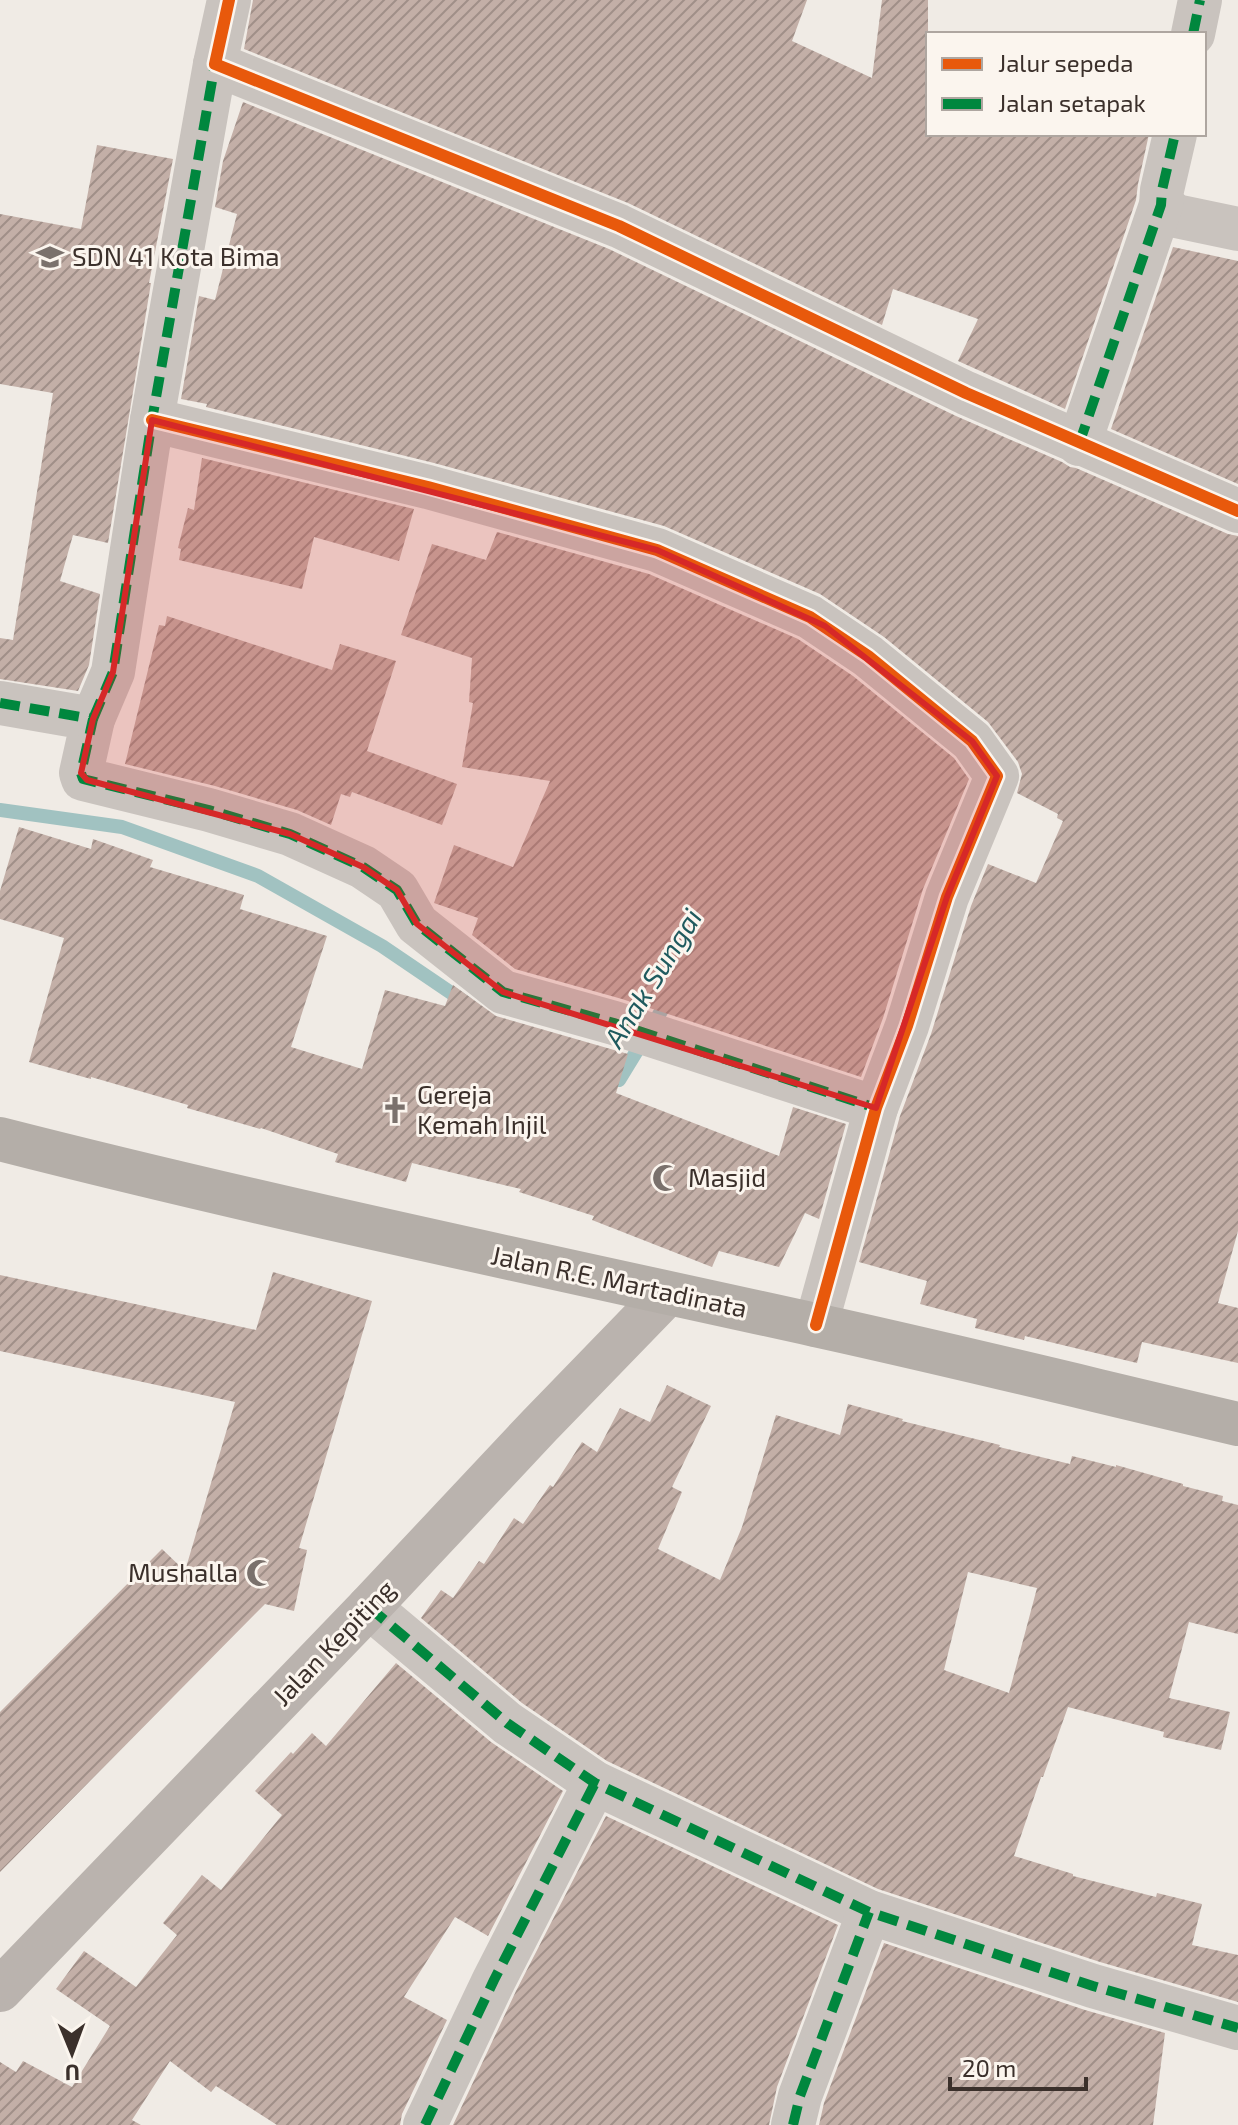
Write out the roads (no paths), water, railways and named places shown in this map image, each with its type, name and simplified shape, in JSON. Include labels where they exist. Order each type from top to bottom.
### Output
[{"type":"highway","name":"Jalan R.E. Martadinata","points":[[0,1139],[138,1174],[816,1325],[1238,1424]]},
{"type":"main road","name":"Jalan Kepiting","points":[[0,1990],[667,1294]]},
{"type":"street","points":[[229,0],[152,420],[113,672],[93,719],[81,773],[83,779],[290,834],[363,867],[397,890],[417,924],[503,992],[614,1023],[876,1108]]},
{"type":"street","points":[[1193,32],[1200,0]]},
{"type":"street","points":[[215,64],[619,226],[952,386],[1238,511]]},
{"type":"street","points":[[1079,444],[1161,205],[1175,136]]},
{"type":"street","points":[[1161,205],[1176,216],[1238,229]]},
{"type":"street","points":[[152,420],[428,487],[657,550],[825,626],[868,656],[972,741],[997,776],[947,897],[907,1026],[876,1108],[816,1325]]},
{"type":"street","points":[[0,703],[93,719]]},
{"type":"street","points":[[369,1607],[507,1723],[595,1783],[869,1912],[1093,1986],[1238,2028]]},
{"type":"street","points":[[425,2125],[494,1980],[595,1783]]},
{"type":"street","points":[[793,2125],[800,2096],[869,1912]]},
{"type":"waterway","name":"Anak Sungai","points":[[0,810],[122,827],[258,876],[382,946],[466,1003]]},
{"type":"waterway","name":"Anak Sungai","points":[[604,1074],[619,1080],[671,995]]},
{"type":"place","name":"SDN 41 Kota Bima","points":[[50,257]]},
{"type":"place","name":"Gereja Kemah Injil","points":[[395,1110]]},
{"type":"place","name":"Masjid","points":[[666,1178]]},
{"type":"place","name":"Mushalla","points":[[260,1573]]}]
